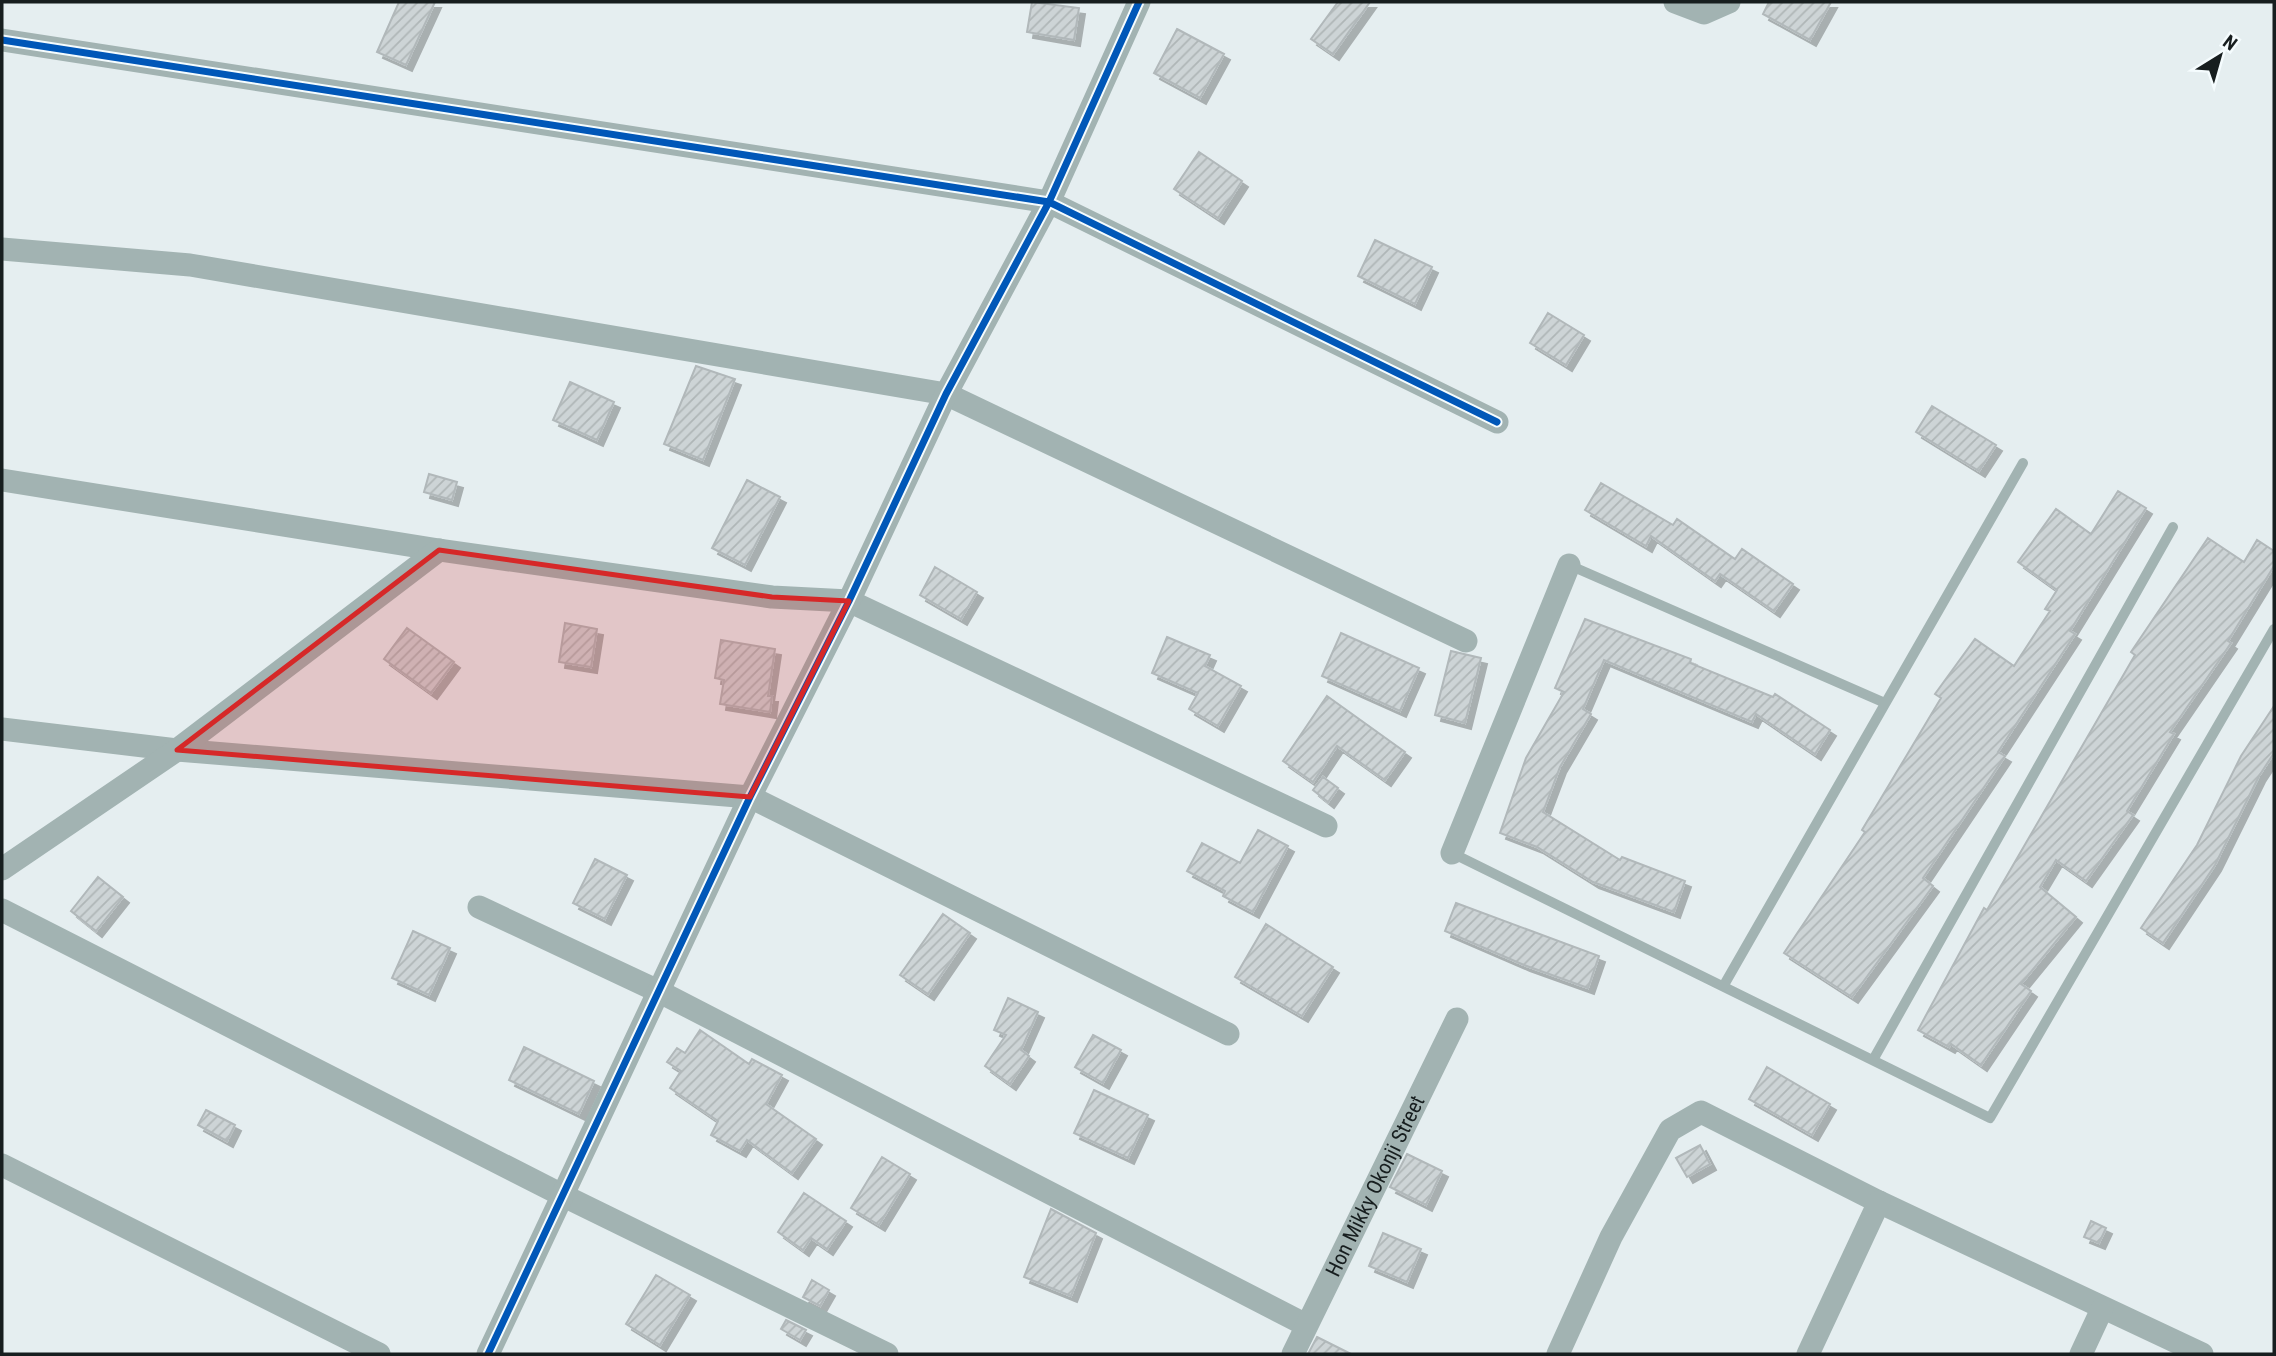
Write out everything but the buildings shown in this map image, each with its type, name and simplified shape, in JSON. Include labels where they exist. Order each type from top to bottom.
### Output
[{"type":"street","points":[[488,1354],[750,797],[849,601],[946,394],[1049,202],[1139,2]]},
{"type":"street","points":[[1675,2],[1704,13],[1729,2]]},
{"type":"street","points":[[2,40],[1049,202],[1497,422]]},
{"type":"street","points":[[2,249],[190,265],[946,394],[1465,641]]},
{"type":"street","points":[[2,480],[439,550],[772,597],[849,601],[1326,826]]},
{"type":"street","points":[[2,869],[177,750],[439,550]]},
{"type":"street","points":[[1452,853],[1569,565]]},
{"type":"street","points":[[2,729],[177,750],[750,797],[1228,1034]]},
{"type":"street","points":[[479,907],[660,992],[1306,1325]]},
{"type":"street","points":[[2,910],[562,1195],[887,1354]]},
{"type":"street","name":"Hon Mikky Okonji Street","points":[[1293,1354],[1457,1019]]},
{"type":"street","points":[[1558,1354],[1611,1237],[1670,1130],[1701,1112],[1879,1202],[2202,1354]]},
{"type":"street","points":[[2,1165],[379,1354]]},
{"type":"street","points":[[1808,1354],[1879,1202]]},
{"type":"street","points":[[2081,1354],[2102,1309]]},
{"type":"lane","points":[[1724,985],[2023,463]]},
{"type":"lane","points":[[1873,1060],[2173,527]]},
{"type":"lane","points":[[1569,565],[1885,703]]},
{"type":"lane","points":[[1452,853],[1990,1118],[2274,629]]},
{"type":"highlighted area","points":[[439,550],[772,597],[849,601],[750,797],[177,750]]},
{"type":"cycle path","points":[[488,1354],[750,797],[849,601],[946,394],[1049,202],[1139,2]]},
{"type":"cycle path","points":[[2,40],[1049,202],[1497,422]]}]
